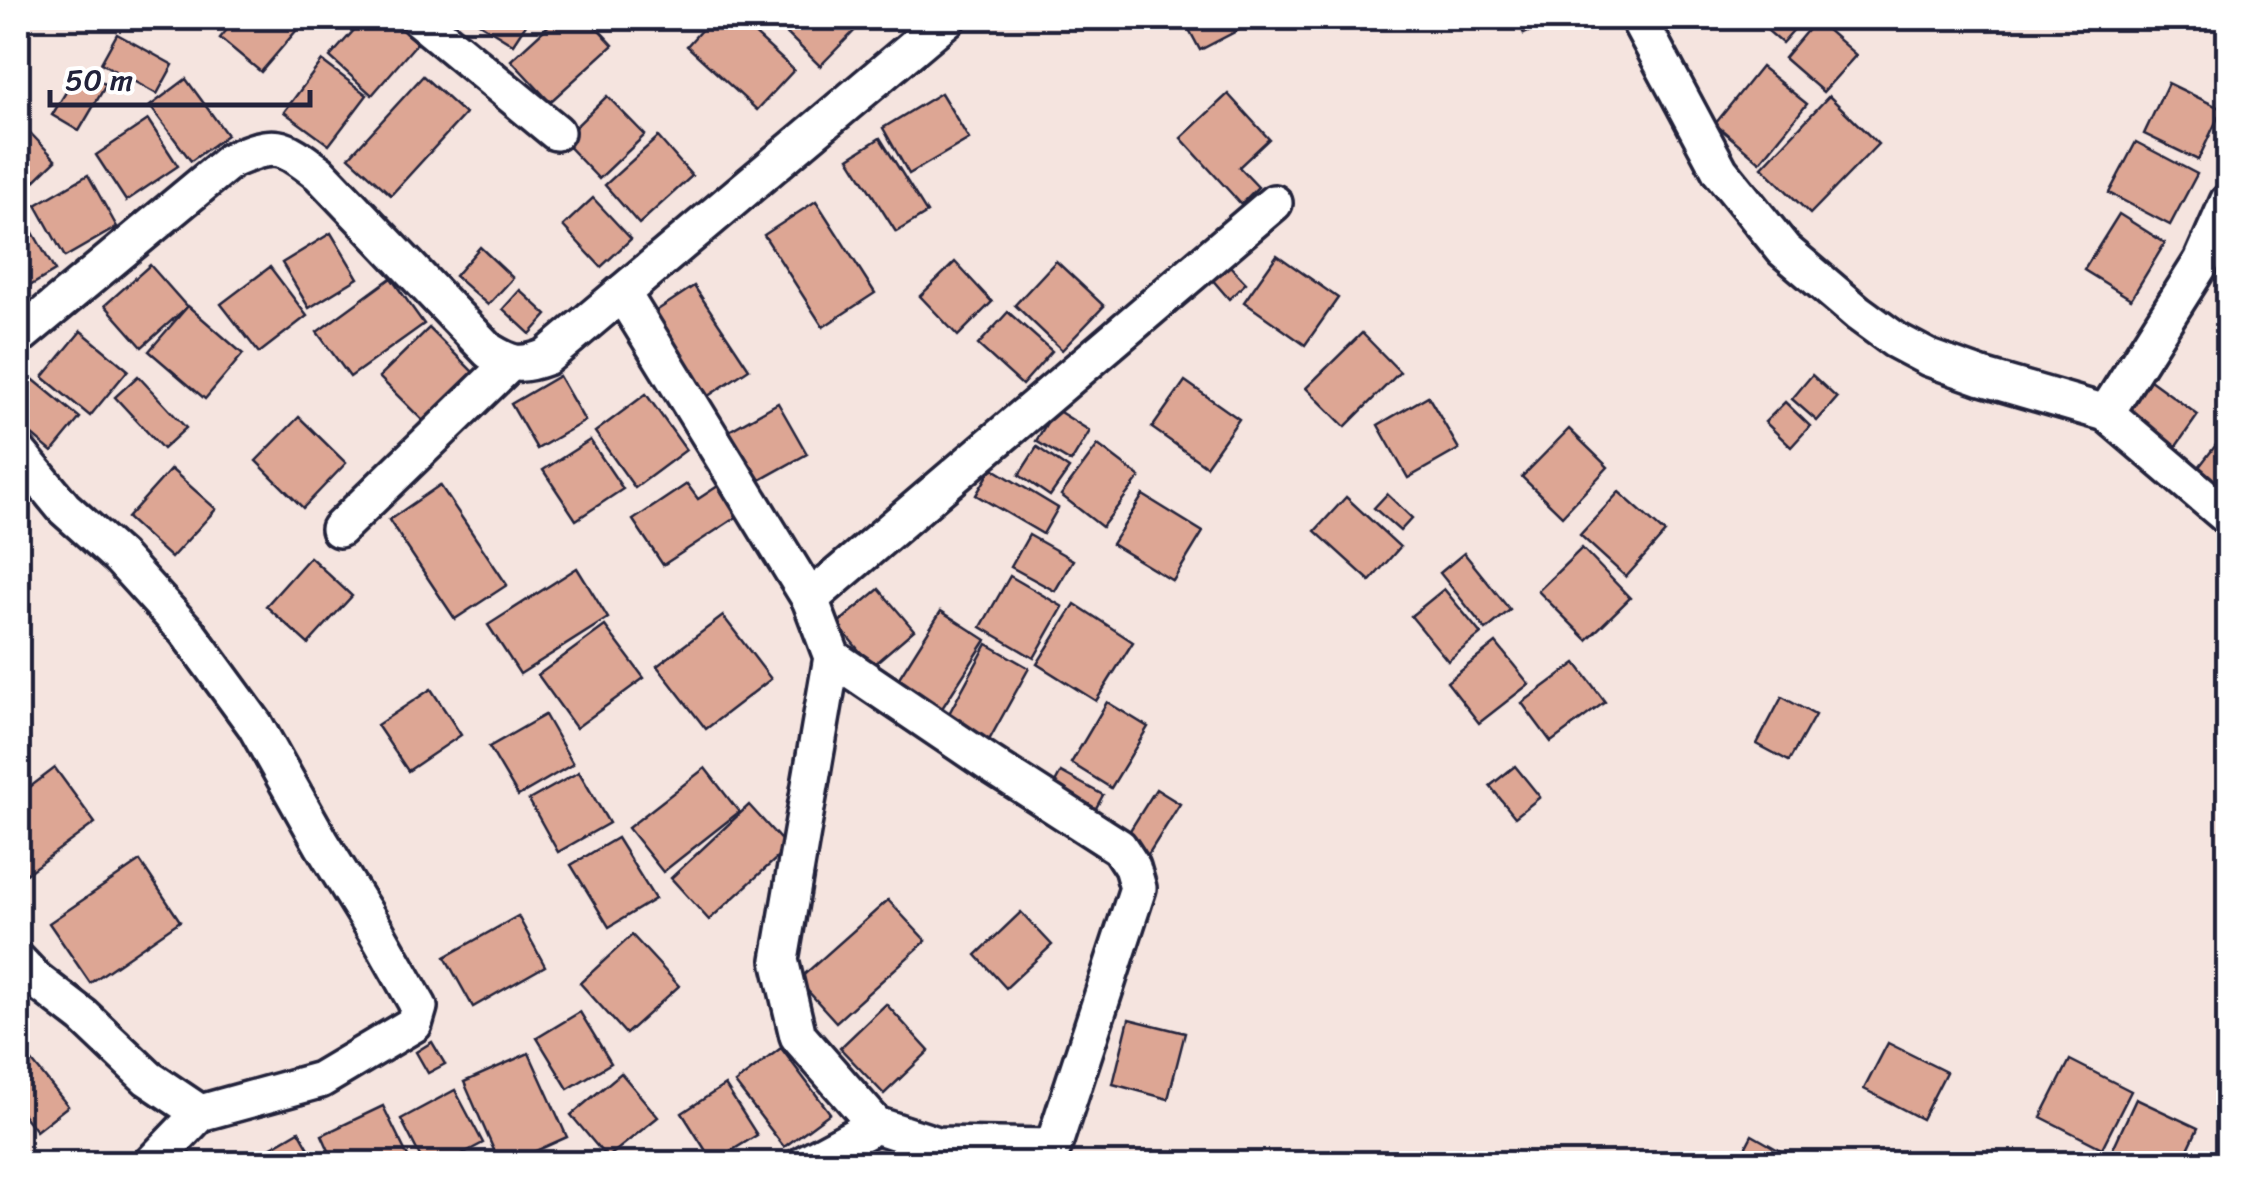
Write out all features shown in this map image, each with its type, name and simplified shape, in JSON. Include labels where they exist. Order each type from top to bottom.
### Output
[{"type":"street","points":[[418,18],[556,132]]},
{"type":"street","points":[[18,337],[230,161],[259,148],[289,150],[320,174],[489,350],[510,363],[529,364],[546,357],[948,18]]},
{"type":"street","points":[[1638,18],[1720,172],[1784,250],[1858,313],[1929,358],[2106,413],[2228,517]]},
{"type":"street","points":[[2106,413],[2202,261],[2228,202]]},
{"type":"street","points":[[810,599],[1274,204]]},
{"type":"street","points":[[622,294],[810,599],[832,657],[780,960],[798,1036],[876,1125],[936,1145],[1054,1155],[1138,888],[1132,867],[1119,848],[832,657]]},
{"type":"street","points":[[339,530],[510,363]]},
{"type":"street","points":[[18,452],[64,508],[119,557],[186,632],[255,724],[419,1007],[414,1024],[320,1080],[200,1113],[150,1164]]},
{"type":"street","points":[[18,961],[148,1078],[200,1113]]},
{"type":"street","points":[[804,1164],[876,1125]]},
{"type":"building","points":[[237,18],[307,18],[261,72],[220,38]]},
{"type":"building","points":[[365,18],[388,18],[417,43],[372,95],[330,57]]},
{"type":"building","points":[[471,18],[530,18],[513,44]]},
{"type":"building","points":[[557,18],[588,18],[613,45],[550,102],[511,60]]},
{"type":"building","points":[[712,18],[737,18],[794,70],[757,110],[687,46]]},
{"type":"building","points":[[771,18],[861,18],[864,21],[820,66]]},
{"type":"building","points":[[1183,18],[1249,18],[1252,23],[1200,50]]},
{"type":"building","points":[[1517,18],[1552,18],[1553,20],[1524,34]]},
{"type":"building","points":[[1753,18],[1804,18],[1782,43]]},
{"type":"building","points":[[1816,20],[1856,55],[1823,92],[1784,58]]},
{"type":"building","points":[[117,34],[173,65],[157,94],[101,63]]},
{"type":"building","points":[[322,61],[367,95],[329,145],[284,112]]},
{"type":"building","points":[[1761,67],[1807,104],[1760,162],[1715,124]]},
{"type":"building","points":[[80,69],[106,85],[79,131],[52,115]]},
{"type":"building","points":[[423,76],[465,114],[391,195],[349,157]]},
{"type":"building","points":[[186,79],[227,135],[191,161],[150,106]]},
{"type":"building","points":[[2168,83],[2222,109],[2198,160],[2144,134]]},
{"type":"building","points":[[941,93],[969,139],[909,174],[883,128]]},
{"type":"building","points":[[1228,94],[1269,139],[1239,167],[1258,187],[1241,204],[1181,138]]},
{"type":"building","points":[[607,96],[645,135],[599,179],[562,140]]},
{"type":"building","points":[[1829,96],[1878,144],[1810,214],[1762,167]]},
{"type":"building","points":[[18,120],[56,160],[18,197]]},
{"type":"building","points":[[148,120],[178,166],[126,201],[96,155]]},
{"type":"building","points":[[658,137],[692,176],[639,224],[605,185]]},
{"type":"building","points":[[880,138],[927,213],[896,232],[849,158]]},
{"type":"building","points":[[2136,142],[2197,174],[2170,225],[2109,193]]},
{"type":"building","points":[[88,175],[117,227],[65,257],[36,205]]},
{"type":"building","points":[[593,198],[631,239],[601,267],[563,226]]},
{"type":"building","points":[[816,201],[875,293],[823,327],[764,235]]},
{"type":"building","points":[[2119,214],[2165,243],[2131,299],[2084,270]]},
{"type":"building","points":[[27,222],[55,271],[18,293],[18,228]]},
{"type":"building","points":[[331,233],[358,278],[309,308],[282,263]]},
{"type":"building","points":[[480,247],[513,278],[488,305],[455,276]]},
{"type":"building","points":[[1277,255],[1338,298],[1305,345],[1244,302]]},
{"type":"building","points":[[1056,261],[1104,306],[1062,350],[1015,305]]},
{"type":"building","points":[[955,262],[992,302],[958,336],[920,296]]},
{"type":"building","points":[[1227,263],[1246,283],[1229,299],[1211,278]]},
{"type":"building","points":[[150,265],[187,307],[142,347],[105,305]]},
{"type":"building","points":[[270,267],[307,316],[259,353],[221,304]]},
{"type":"building","points":[[391,278],[424,324],[350,377],[317,332]]},
{"type":"building","points":[[694,286],[749,369],[702,400],[647,317]]},
{"type":"building","points":[[520,290],[547,315],[530,334],[503,309]]},
{"type":"building","points":[[188,306],[243,354],[205,399],[149,351]]},
{"type":"building","points":[[1008,312],[1052,351],[1022,385],[978,345]]},
{"type":"building","points":[[429,328],[477,376],[428,426],[379,377]]},
{"type":"building","points":[[81,331],[128,370],[90,416],[43,377]]},
{"type":"building","points":[[1362,333],[1400,372],[1345,427],[1306,388]]},
{"type":"building","points":[[1812,375],[1837,398],[1817,421],[1792,399]]},
{"type":"building","points":[[29,376],[80,418],[52,452],[18,423],[18,390]]},
{"type":"building","points":[[138,376],[186,428],[163,449],[115,397]]},
{"type":"building","points":[[559,376],[585,421],[537,449],[511,404]]},
{"type":"building","points":[[2150,380],[2198,415],[2170,455],[2122,420]]},
{"type":"building","points":[[1185,381],[1239,419],[1206,466],[1152,428]]},
{"type":"building","points":[[646,394],[686,450],[635,488],[595,432]]},
{"type":"building","points":[[1428,396],[1459,449],[1408,478],[1378,425]]},
{"type":"building","points":[[1785,402],[1810,426],[1791,447],[1765,422]]},
{"type":"building","points":[[778,403],[807,454],[751,485],[722,435]]},
{"type":"building","points":[[1055,409],[1090,431],[1071,462],[1036,441]]},
{"type":"building","points":[[299,417],[346,463],[303,508],[256,461]]},
{"type":"building","points":[[1569,429],[1608,467],[1562,516],[1522,477]]},
{"type":"building","points":[[2223,436],[2228,440],[2228,480],[2220,491],[2195,472]]},
{"type":"building","points":[[590,440],[623,489],[576,520],[543,470]]},
{"type":"building","points":[[1098,445],[1140,477],[1102,527],[1061,495]]},
{"type":"building","points":[[1037,447],[1069,469],[1050,496],[1019,475]]},
{"type":"building","points":[[992,468],[1058,508],[1043,534],[976,495]]},
{"type":"building","points":[[171,469],[216,509],[171,558],[127,518]]},
{"type":"building","points":[[687,484],[698,499],[718,486],[738,516],[663,565],[633,520]]},
{"type":"building","points":[[440,485],[507,585],[455,619],[389,520]]},
{"type":"building","points":[[1619,492],[1665,533],[1626,577],[1580,535]]},
{"type":"building","points":[[1387,494],[1412,518],[1400,531],[1374,508]]},
{"type":"building","points":[[1143,495],[1203,532],[1173,581],[1112,544]]},
{"type":"building","points":[[1346,497],[1400,547],[1370,581],[1315,531]]},
{"type":"building","points":[[1029,535],[1073,560],[1055,591],[1011,567]]},
{"type":"building","points":[[1582,548],[1630,598],[1587,640],[1538,591]]},
{"type":"building","points":[[1464,553],[1510,610],[1486,630],[1440,573]]},
{"type":"building","points":[[310,557],[352,596],[308,644],[266,606]]},
{"type":"building","points":[[577,568],[608,618],[520,674],[488,625]]},
{"type":"building","points":[[1010,576],[1063,607],[1034,658],[981,627]]},
{"type":"building","points":[[879,589],[914,630],[872,666],[837,624]]},
{"type":"building","points":[[1444,589],[1481,634],[1448,661],[1411,616]]},
{"type":"building","points":[[1075,604],[1133,642],[1096,701],[1037,664]]},
{"type":"building","points":[[941,611],[986,640],[939,713],[895,684]]},
{"type":"building","points":[[723,616],[771,679],[706,729],[657,666]]},
{"type":"building","points":[[605,626],[644,678],[576,728],[538,675]]},
{"type":"building","points":[[1496,643],[1529,684],[1479,723],[1447,682]]},
{"type":"building","points":[[987,644],[1029,668],[988,742],[946,719]]},
{"type":"building","points":[[1576,663],[1605,702],[1551,742],[1522,703]]},
{"type":"building","points":[[431,689],[461,735],[408,771],[377,725]]},
{"type":"building","points":[[1782,697],[1815,715],[1789,761],[1757,744]]},
{"type":"building","points":[[1107,702],[1148,727],[1111,788],[1071,763]]},
{"type":"building","points":[[545,715],[573,764],[518,796],[489,747]]},
{"type":"building","points":[[1515,766],[1540,797],[1515,817],[1490,786]]},
{"type":"building","points":[[55,768],[95,823],[23,876],[18,868],[18,796]]},
{"type":"building","points":[[705,768],[739,812],[663,872],[628,828]]},
{"type":"building","points":[[579,772],[609,823],[558,852],[529,800]]},
{"type":"building","points":[[1061,772],[1103,795],[1089,821],[1047,798]]},
{"type":"building","points":[[1156,789],[1180,804],[1146,858],[1122,843]]},
{"type":"building","points":[[749,805],[788,848],[709,920],[671,878]]},
{"type":"building","points":[[617,838],[655,899],[609,927],[571,865]]},
{"type":"building","points":[[140,861],[180,921],[90,983],[49,923]]},
{"type":"building","points":[[888,900],[926,941],[836,1022],[798,980]]},
{"type":"building","points":[[1021,912],[1052,945],[1006,988],[976,955]]},
{"type":"building","points":[[518,916],[545,966],[473,1007],[445,957]]},
{"type":"building","points":[[632,935],[679,986],[626,1034],[580,983]]},
{"type":"building","points":[[886,1004],[929,1051],[884,1094],[840,1048]]},
{"type":"building","points":[[580,1012],[611,1063],[568,1089],[537,1038]]},
{"type":"building","points":[[1129,1019],[1185,1033],[1168,1099],[1113,1084]]},
{"type":"building","points":[[432,1042],[445,1064],[428,1073],[416,1052]]},
{"type":"building","points":[[1888,1043],[1946,1072],[1922,1119],[1864,1089]]},
{"type":"building","points":[[781,1048],[830,1113],[784,1147],[735,1083]]},
{"type":"building","points":[[529,1053],[567,1137],[500,1164],[464,1082]]},
{"type":"building","points":[[26,1054],[68,1106],[36,1131],[18,1108],[18,1062]]},
{"type":"building","points":[[2070,1060],[2131,1091],[2102,1148],[2041,1117]]},
{"type":"building","points":[[621,1073],[658,1117],[607,1158],[571,1115]]},
{"type":"building","points":[[725,1085],[757,1135],[713,1162],[682,1113]]},
{"type":"building","points":[[455,1090],[483,1143],[443,1164],[424,1164],[401,1119]]},
{"type":"building","points":[[2136,1099],[2198,1128],[2181,1164],[2127,1164],[2110,1155]]},
{"type":"building","points":[[383,1106],[409,1159],[400,1164],[335,1164],[322,1135]]},
{"type":"building","points":[[299,1131],[318,1164],[247,1164],[246,1162]]},
{"type":"building","points":[[1752,1135],[1803,1164],[1737,1164]]}]
